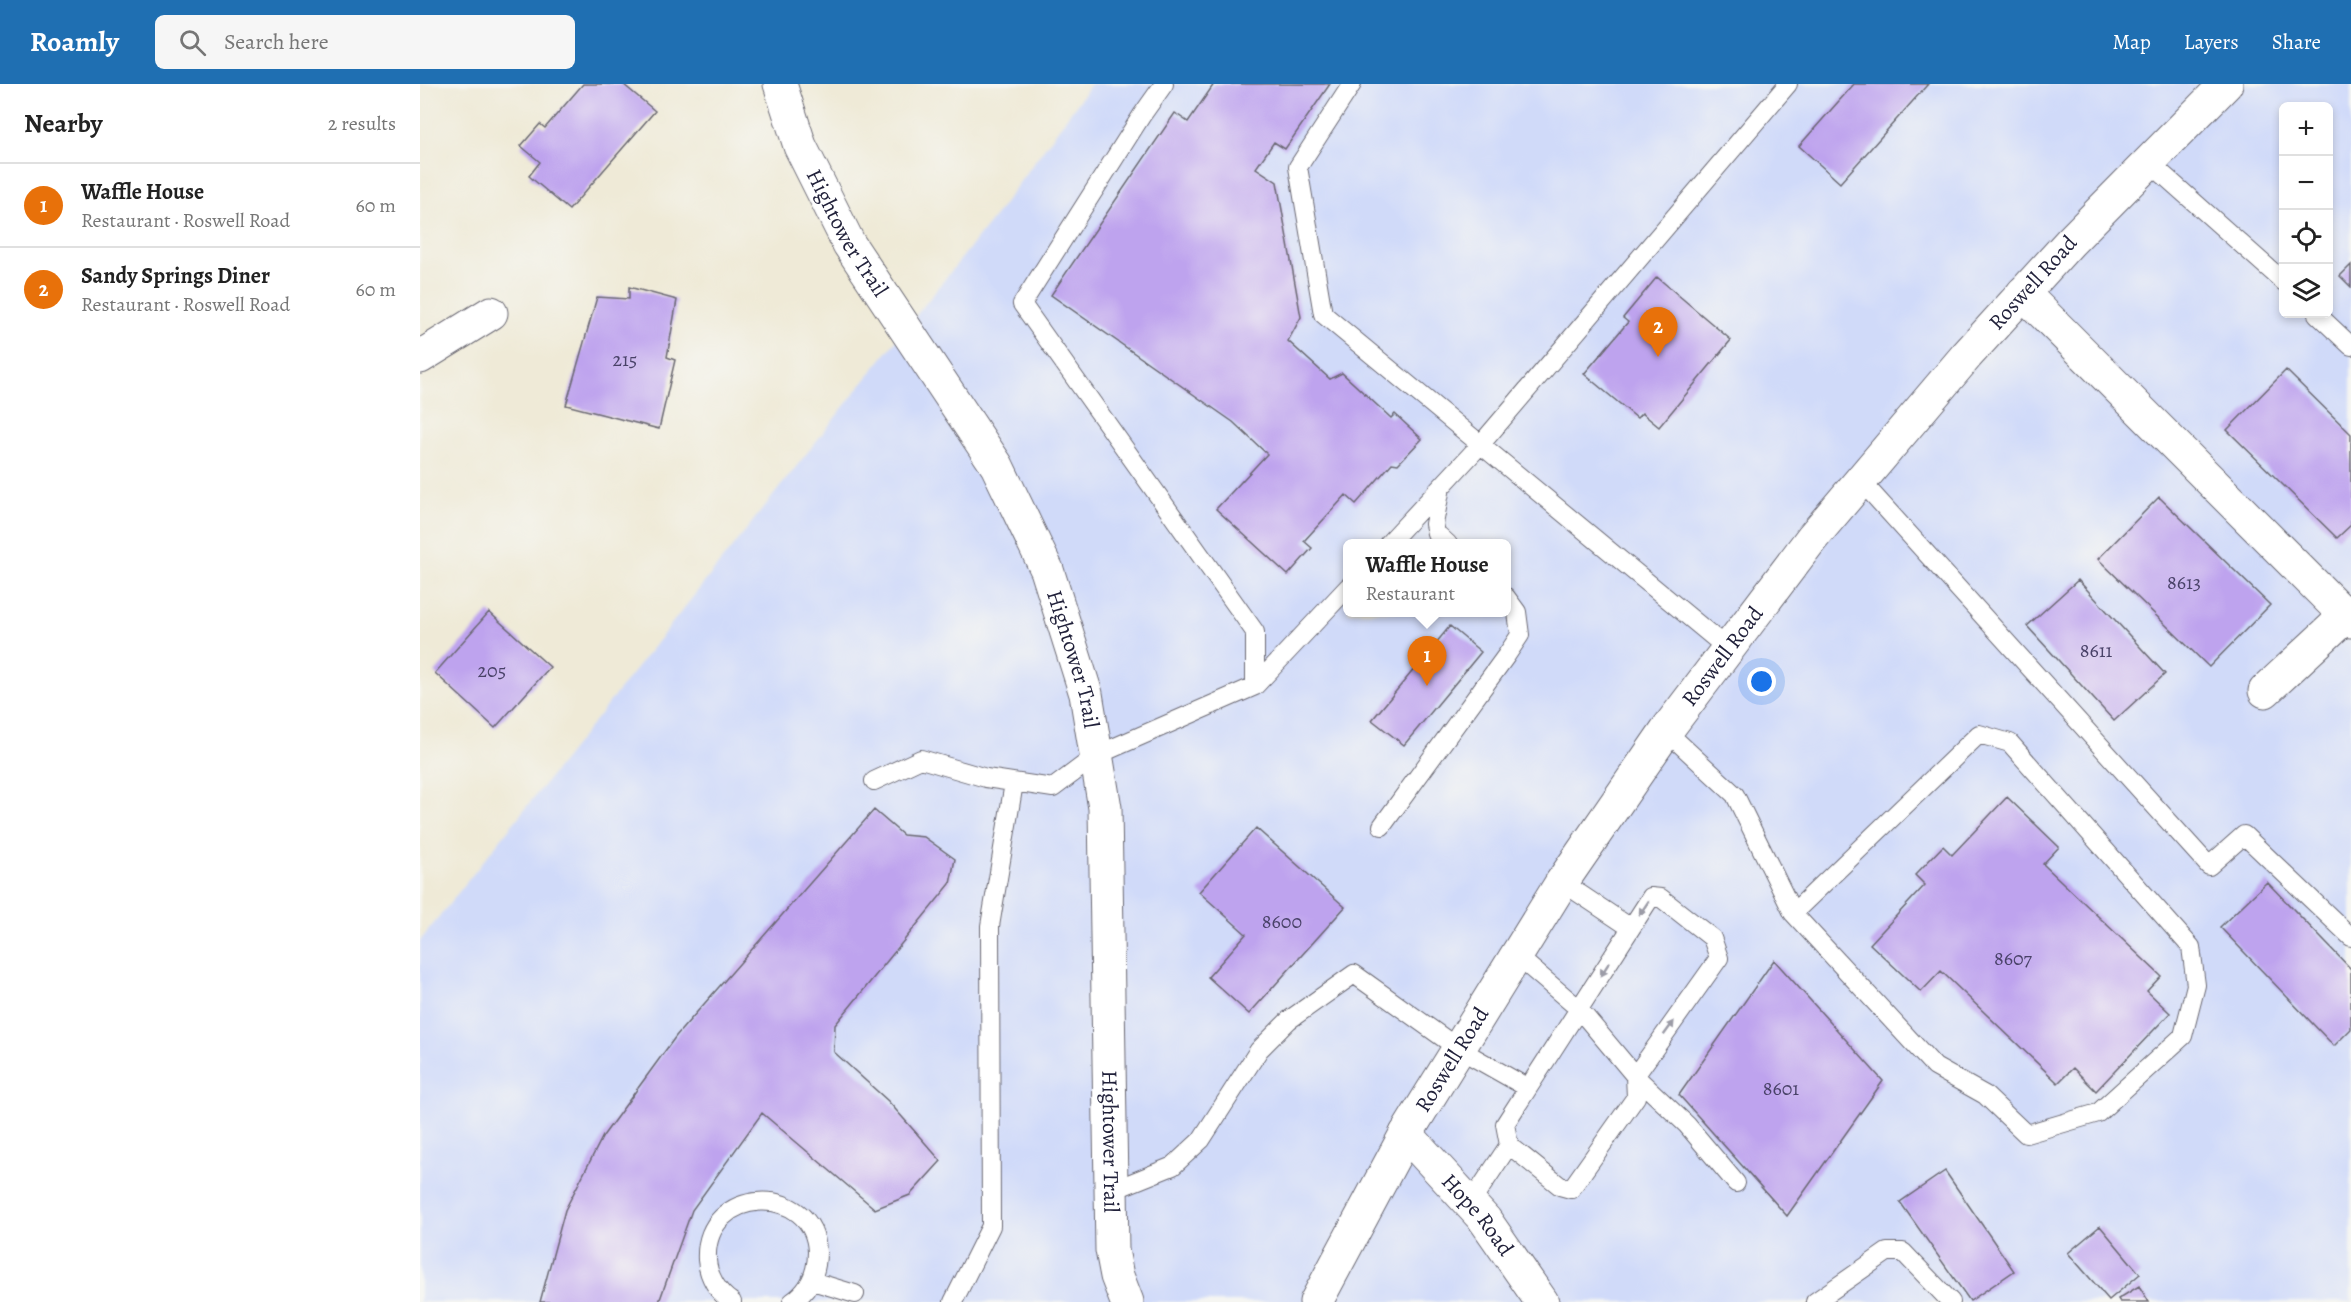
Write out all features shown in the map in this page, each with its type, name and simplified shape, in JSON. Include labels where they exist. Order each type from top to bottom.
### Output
[{"type":"street","name":"Hightower Trail","points":[[780,84],[800,146],[849,244],[997,466],[1047,570],[1086,694],[1105,808],[1112,1250],[1116,1276],[1127,1302]]},
{"type":"street","name":"Roswell Road","points":[[1316,1302],[1406,1134],[1562,882],[1666,731],[1812,538],[1967,355],[2023,293],[2226,84]]},
{"type":"street","points":[[2023,293],[2349,616],[2265,691]]},
{"type":"street","points":[[420,357],[491,313]]},
{"type":"street","name":"Hope Road","points":[[1406,1134],[1485,1220],[1537,1300]]},
{"type":"lane","points":[[1164,84],[1022,304],[1255,632],[1255,686]]},
{"type":"lane","points":[[1352,84],[1298,167],[1323,314],[1728,649]]},
{"type":"lane","points":[[1392,539],[1481,444],[1788,84]]},
{"type":"lane","points":[[2150,162],[2279,278]]},
{"type":"lane","points":[[2321,318],[2351,346]]},
{"type":"lane","points":[[1861,481],[2209,866],[2244,835],[2351,937]]},
{"type":"lane","points":[[1441,485],[1434,524],[1436,533],[1443,539]]},
{"type":"lane","points":[[874,781],[921,759],[986,778],[1053,788],[1096,755],[1255,686],[1343,591]]},
{"type":"lane","points":[[1382,826],[1520,635],[1516,612],[1511,604]]},
{"type":"lane","points":[[1666,731],[1735,795],[1793,913],[1935,1067],[1985,1095],[2026,1134],[2098,1113],[2183,1036],[2196,985],[2191,947],[2010,743],[1979,735],[1793,913]]},
{"type":"lane","points":[[953,1302],[991,1226],[990,926],[1014,783]]},
{"type":"lane","points":[[1562,882],[1631,928]]},
{"type":"lane","points":[[1651,897],[1661,898],[1712,938],[1719,958],[1635,1076],[1636,1096],[1571,1189],[1560,1186],[1509,1145],[1505,1124],[1631,928],[1651,897]]},
{"type":"lane","points":[[1516,955],[1579,1009],[1635,1076],[1687,1125],[1736,1183]]},
{"type":"lane","points":[[1111,1191],[1173,1166],[1202,1140],[1259,1050],[1289,1020],[1354,974],[1459,1049],[1528,1088]]},
{"type":"lane","points":[[1470,1204],[1509,1145]]},
{"type":"lane","points":[[732,1302],[716,1287],[708,1269],[707,1249],[712,1231],[722,1217],[736,1206],[753,1201],[770,1201],[787,1206],[801,1216],[811,1230],[817,1247],[817,1264],[812,1281],[801,1296],[792,1302]]},
{"type":"lane","points":[[1815,1302],[1887,1252],[1903,1252],[1951,1302]]},
{"type":"lane","points":[[812,1281],[855,1294]]},
{"type":"shaded area","points":[[1091,84],[2351,84],[2351,1302],[420,1302],[420,941],[995,216]]},
{"type":"building","points":[[583,84],[623,84],[655,111],[569,210],[529,176],[540,162],[521,146],[540,124],[545,128]]},
{"type":"building","points":[[1214,84],[1330,84],[1285,149],[1274,142],[1256,168],[1277,182],[1301,317],[1288,341],[1330,379],[1342,373],[1391,418],[1395,414],[1422,439],[1398,464],[1392,463],[1356,504],[1346,495],[1304,541],[1312,548],[1288,575],[1216,509],[1267,454],[1233,422],[1051,295],[1175,113],[1188,122]]},
{"type":"building","points":[[1854,84],[1928,84],[1840,183],[1799,146]]},
{"type":"building","points":[[2351,265],[2351,287],[2340,276]]},
{"type":"building","points":[[1657,277],[1731,340],[1659,427],[1642,413],[1637,418],[1584,374],[1628,322],[1623,318]]},
{"type":"building","points":[[629,287],[677,300],[667,357],[675,360],[659,429],[566,405],[597,297],[629,299]]},
{"type":"building","points":[[2286,370],[2351,434],[2351,525],[2337,538],[2227,430]]},
{"type":"building","points":[[2159,497],[2270,605],[2209,667],[2098,559]]},
{"type":"building","points":[[2078,580],[2165,674],[2114,721],[2027,626]]},
{"type":"building","points":[[489,612],[550,667],[495,728],[435,673]]},
{"type":"building","points":[[1450,626],[1481,652],[1404,745],[1372,720]]},
{"type":"building","points":[[2007,797],[2059,847],[2043,864],[2161,976],[2147,991],[2170,1013],[2096,1091],[2073,1068],[2058,1083],[1941,971],[1921,992],[1870,944],[1925,885],[1915,875],[1943,846],[1952,855]]},
{"type":"building","points":[[874,810],[903,835],[924,837],[955,859],[950,884],[835,1025],[834,1052],[888,1101],[941,1161],[910,1195],[875,1209],[762,1113],[692,1210],[659,1302],[540,1302],[565,1210],[603,1136],[676,1036]]},
{"type":"building","points":[[1256,828],[1345,907],[1249,1014],[1208,977],[1246,934],[1199,892]]},
{"type":"building","points":[[2267,882],[2351,969],[2351,1029],[2334,1046],[2220,927]]},
{"type":"building","points":[[1774,960],[1883,1081],[1787,1216],[1679,1095]]},
{"type":"building","points":[[1945,1171],[2014,1271],[1970,1301],[1900,1202]]},
{"type":"building","points":[[2100,1226],[2140,1274],[2109,1300],[2068,1253]]},
{"type":"building","points":[[2139,1286],[2149,1302],[2120,1302],[2118,1299]]},
{"type":"place","name":"Sandy Springs Diner","points":[[1658,357]]},
{"type":"place","name":"Waffle House","points":[[1427,686]]}]
